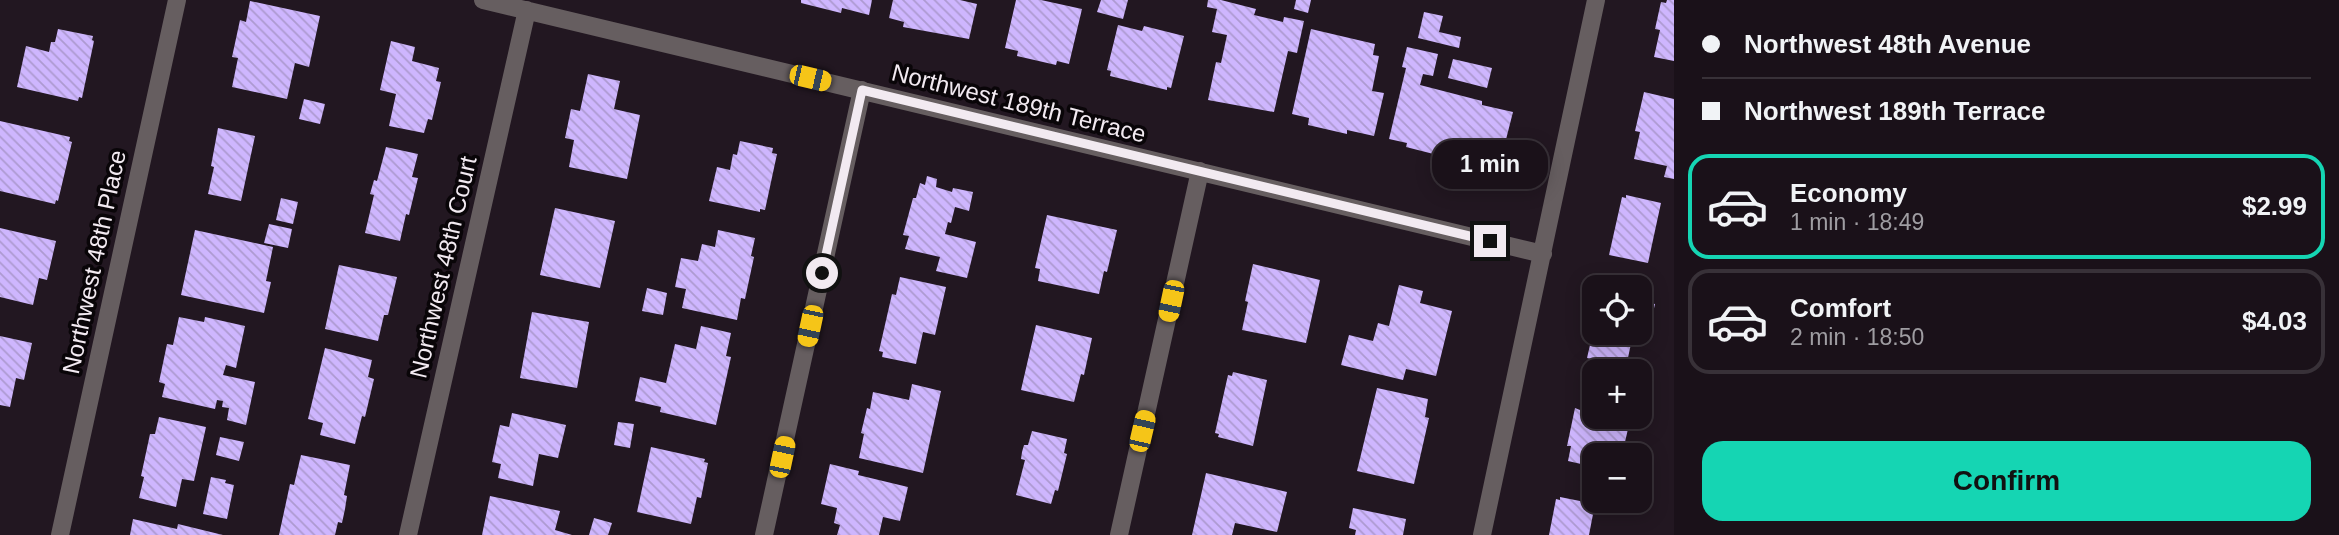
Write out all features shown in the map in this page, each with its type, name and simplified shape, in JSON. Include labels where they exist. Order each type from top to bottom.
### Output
[{"type":"street","name":"Northwest 48th Place","points":[[60,535],[177,0]]},
{"type":"street","name":"Northwest 189th Terrace","points":[[483,0],[1543,254]]},
{"type":"street","points":[[1482,535],[1596,0]]},
{"type":"street","name":"Northwest 48th Court","points":[[408,535],[527,10]]},
{"type":"street","points":[[764,535],[862,90]]},
{"type":"street","points":[[1119,535],[1200,171]]},
{"type":"building","points":[[801,0],[872,0],[869,15],[842,8],[841,13],[801,3]]},
{"type":"building","points":[[893,0],[960,0],[977,4],[969,39],[903,27],[904,22],[889,18]]},
{"type":"building","points":[[1016,0],[1041,0],[1082,9],[1069,64],[1057,61],[1056,65],[1017,56],[1018,51],[1005,48]]},
{"type":"building","points":[[1101,0],[1128,0],[1123,19],[1097,12]]},
{"type":"building","points":[[1208,0],[1221,0],[1256,9],[1254,15],[1283,22],[1284,17],[1304,21],[1297,53],[1288,51],[1274,112],[1208,100],[1216,62],[1221,63],[1227,35],[1212,32],[1217,9],[1207,7]]},
{"type":"building","points":[[1296,0],[1311,0],[1308,13],[1294,9]]},
{"type":"building","points":[[1667,0],[1674,0],[1674,61],[1654,57],[1660,30],[1655,29],[1661,2],[1666,3]]},
{"type":"building","points":[[250,1],[320,16],[309,67],[295,63],[287,99],[232,87],[238,58],[232,57],[240,20],[246,22]]},
{"type":"building","points":[[1424,12],[1443,16],[1439,32],[1461,37],[1459,48],[1418,38]]},
{"type":"building","points":[[1118,25],[1142,31],[1144,26],[1184,36],[1171,88],[1167,87],[1167,90],[1110,76],[1111,71],[1107,70]]},
{"type":"building","points":[[58,29],[93,36],[82,98],[79,97],[78,101],[17,87],[26,46],[49,52]]},
{"type":"building","points":[[1311,29],[1375,44],[1373,55],[1379,56],[1372,91],[1384,93],[1374,136],[1347,130],[1347,134],[1308,125],[1309,118],[1292,114]]},
{"type":"building","points":[[391,41],[415,47],[412,61],[439,68],[436,81],[441,82],[432,120],[428,119],[424,133],[389,126],[396,94],[380,90]]},
{"type":"building","points":[[1407,47],[1438,54],[1433,76],[1423,74],[1420,85],[1513,112],[1499,167],[1466,158],[1465,162],[1406,147],[1407,143],[1389,139],[1406,68],[1402,67]]},
{"type":"building","points":[[1453,59],[1492,68],[1487,88],[1448,78]]},
{"type":"building","points":[[588,74],[620,81],[614,109],[640,115],[627,179],[569,167],[574,140],[565,138],[571,109],[580,111]]},
{"type":"building","points":[[1644,92],[1674,99],[1674,179],[1664,177],[1667,166],[1634,159],[1640,132],[1635,131]]},
{"type":"building","points":[[304,99],[325,104],[320,124],[299,119]]},
{"type":"building","points":[[0,121],[70,137],[69,141],[72,142],[55,204],[0,191]]},
{"type":"building","points":[[218,128],[255,136],[241,201],[208,194]]},
{"type":"building","points":[[740,141],[773,148],[772,153],[777,154],[765,210],[760,209],[760,212],[709,201],[717,167],[730,170],[733,154],[737,155]]},
{"type":"building","points":[[386,147],[418,154],[412,177],[418,178],[400,241],[365,233],[374,195],[370,194],[374,180],[377,181]]},
{"type":"building","points":[[927,176],[937,179],[936,187],[952,192],[953,188],[973,192],[969,211],[955,207],[945,234],[976,242],[967,278],[936,271],[940,257],[905,249],[909,236],[903,235],[913,198],[916,198],[920,183],[925,185]]},
{"type":"building","points":[[1626,195],[1661,203],[1648,263],[1609,255],[1622,197],[1626,198]]},
{"type":"building","points":[[281,198],[298,202],[293,224],[276,220]]},
{"type":"building","points":[[555,208],[615,221],[600,288],[540,275]]},
{"type":"building","points":[[1047,215],[1117,230],[1099,294],[1038,281],[1040,269],[1035,268]]},
{"type":"building","points":[[269,224],[292,229],[288,248],[264,243]]},
{"type":"building","points":[[0,228],[56,241],[47,280],[39,278],[33,305],[0,297]]},
{"type":"building","points":[[195,230],[273,247],[266,281],[271,282],[264,313],[181,295]]},
{"type":"building","points":[[718,230],[755,238],[745,299],[741,298],[737,320],[682,308],[686,289],[675,287],[681,258],[698,261],[702,244],[715,247]]},
{"type":"building","points":[[1253,264],[1320,280],[1306,343],[1242,330]]},
{"type":"building","points":[[339,265],[397,277],[388,315],[384,315],[378,341],[325,329]]},
{"type":"building","points":[[900,277],[946,287],[935,335],[923,332],[916,364],[882,357],[883,352],[879,351],[892,294],[896,295]]},
{"type":"building","points":[[1399,285],[1423,291],[1420,303],[1452,311],[1436,376],[1406,369],[1403,380],[1341,365],[1349,335],[1373,341],[1378,323],[1389,326]]},
{"type":"building","points":[[647,288],[667,293],[663,315],[642,311]]},
{"type":"building","points":[[532,312],[589,322],[577,388],[520,378]]},
{"type":"building","points":[[179,317],[204,322],[205,317],[245,326],[236,368],[226,365],[223,375],[255,382],[246,425],[227,420],[229,408],[222,407],[223,401],[217,400],[215,409],[162,397],[165,384],[159,382],[167,344],[173,345]]},
{"type":"building","points":[[1036,325],[1092,338],[1084,375],[1081,374],[1074,402],[1021,390]]},
{"type":"building","points":[[701,326],[731,333],[726,356],[731,357],[716,425],[660,412],[661,407],[635,401],[640,377],[666,383],[675,344],[696,349]]},
{"type":"building","points":[[0,336],[32,343],[24,380],[16,378],[10,407],[0,405]]},
{"type":"building","points":[[1590,345],[1631,345],[1628,359],[1587,358]]},
{"type":"building","points":[[325,348],[372,360],[368,377],[374,379],[355,444],[320,435],[323,423],[308,419]]},
{"type":"building","points":[[1233,372],[1267,380],[1253,446],[1218,437],[1219,434],[1215,433],[1228,375],[1232,376]]},
{"type":"building","points":[[912,384],[941,391],[923,473],[859,458],[864,434],[861,433],[873,392],[909,400]]},
{"type":"building","points":[[1377,388],[1428,399],[1425,417],[1429,418],[1414,484],[1357,471]]},
{"type":"building","points":[[1582,400],[1582,429],[1628,429],[1625,443],[1582,443],[1582,464],[1568,461],[1571,446],[1567,446],[1575,408],[1580,410]]},
{"type":"building","points":[[512,413],[566,425],[558,458],[539,454],[533,486],[498,478],[501,464],[492,462],[500,425],[509,427]]},
{"type":"building","points":[[159,417],[206,427],[194,481],[182,479],[176,507],[139,498],[150,434],[155,434]]},
{"type":"building","points":[[618,422],[634,424],[630,448],[614,445]]},
{"type":"building","points":[[1032,431],[1067,439],[1064,453],[1067,454],[1058,491],[1055,490],[1051,504],[1016,495],[1025,460],[1021,459],[1022,452],[1024,445],[1028,445]]},
{"type":"building","points":[[220,437],[244,442],[239,461],[216,455]]},
{"type":"building","points":[[651,447],[705,459],[704,462],[708,463],[701,498],[697,497],[691,524],[637,512]]},
{"type":"building","points":[[301,455],[350,465],[342,523],[338,522],[335,535],[279,535],[290,484],[294,485]]},
{"type":"building","points":[[830,464],[859,471],[858,475],[908,487],[900,521],[883,517],[879,535],[837,535],[840,525],[834,523],[837,508],[821,504]]},
{"type":"building","points":[[1206,473],[1287,492],[1277,532],[1235,523],[1232,535],[1192,535]]},
{"type":"building","points":[[211,477],[234,485],[227,519],[203,514]]},
{"type":"building","points":[[490,496],[560,511],[555,530],[572,535],[482,535]]},
{"type":"building","points":[[1560,497],[1582,501],[1582,513],[1593,513],[1589,535],[1549,535],[1556,499],[1560,500]]},
{"type":"building","points":[[1353,508],[1406,519],[1403,535],[1355,535],[1356,530],[1349,528]]},
{"type":"building","points":[[594,518],[612,523],[608,535],[589,535]]},
{"type":"building","points":[[133,519],[177,529],[178,524],[223,535],[130,535]]},
{"type":"route","points":[[822,273],[862,90],[1490,241]]}]
